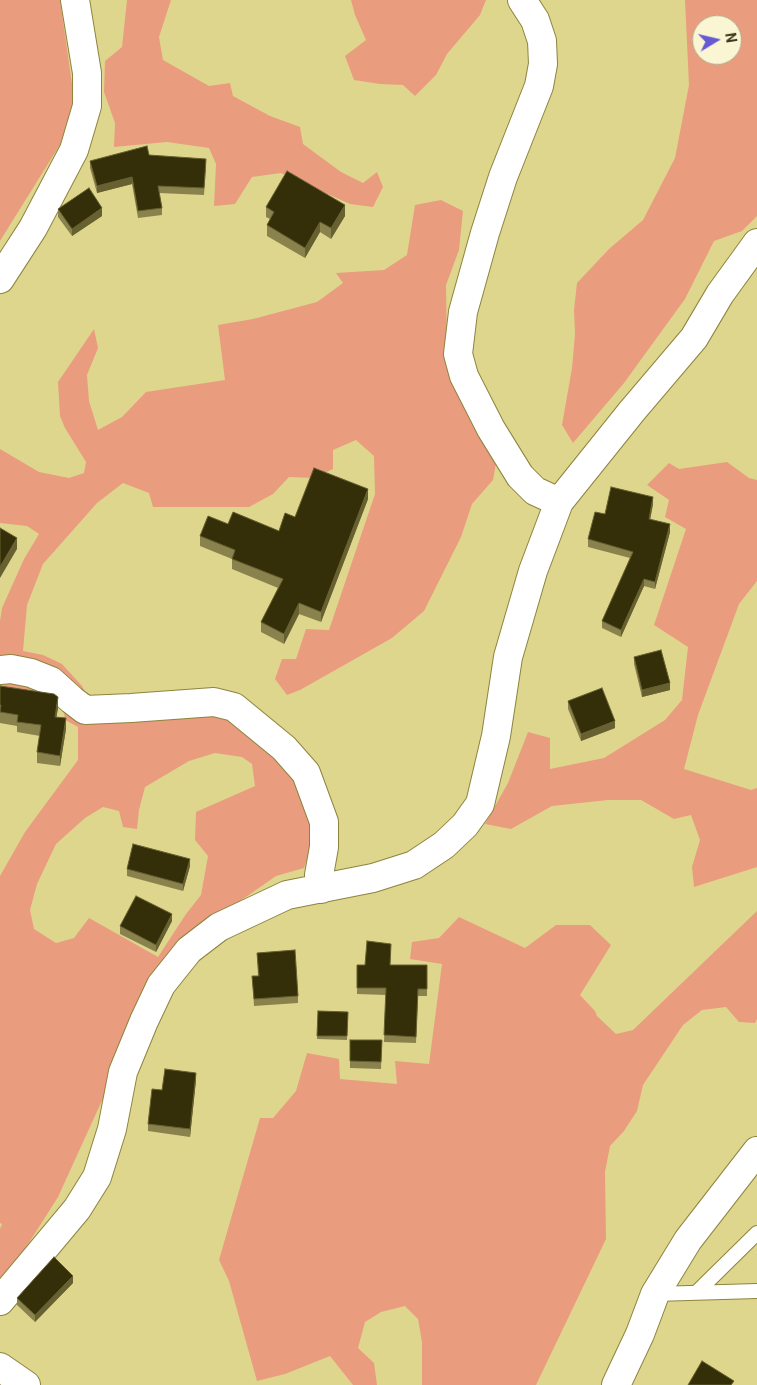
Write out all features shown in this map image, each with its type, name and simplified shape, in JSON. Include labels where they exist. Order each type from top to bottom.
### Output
[{"type":"street","points":[[0,279],[33,228],[74,150],[87,106],[87,73],[74,0]]},
{"type":"street","points":[[522,0],[535,20],[542,41],[542,71],[539,86],[503,177],[485,233],[463,312],[458,354],[464,376],[486,421],[520,476],[535,491],[559,502]]},
{"type":"street","points":[[0,1302],[77,1209],[97,1177],[112,1129],[123,1072],[144,1020],[161,985],[189,950],[219,927],[287,895],[373,878],[414,865],[444,845],[465,825],[480,804],[496,736],[508,657],[533,571],[559,502],[694,338],[720,294],[757,244]]},
{"type":"street","points":[[0,670],[11,669],[31,673],[51,681],[85,710],[214,702],[234,707],[284,748],[306,773],[324,822],[324,847],[319,876],[321,889]]},
{"type":"street","points":[[616,1385],[640,1334],[655,1294],[688,1240],[757,1151]]},
{"type":"street","points":[[0,1366],[26,1385]]},
{"type":"lane","points":[[696,1293],[757,1233]]},
{"type":"lane","points":[[655,1294],[757,1291]]},
{"type":"shaded area","points":[[0,0],[60,0],[74,98],[61,143],[0,241]]},
{"type":"shaded area","points":[[127,0],[171,0],[159,37],[163,60],[209,86],[230,83],[233,96],[270,116],[300,127],[303,144],[341,172],[363,183],[377,172],[383,187],[373,207],[350,204],[281,173],[252,177],[235,204],[214,206],[216,164],[209,148],[167,142],[114,147],[115,123],[104,92],[105,61],[122,47]]},
{"type":"shaded area","points":[[351,0],[486,0],[480,15],[447,54],[436,75],[415,96],[403,85],[354,80],[345,56],[366,40],[355,15]]},
{"type":"shaded area","points":[[685,0],[757,0],[757,216],[742,231],[714,241],[685,299],[624,383],[573,443],[562,425],[572,368],[577,283],[609,249],[643,220],[675,158],[689,85]]},
{"type":"shaded area","points":[[441,200],[463,211],[459,250],[446,285],[447,348],[497,458],[493,480],[472,504],[461,537],[424,611],[392,638],[300,690],[287,695],[275,679],[282,659],[296,659],[306,629],[329,630],[375,494],[374,456],[356,440],[333,450],[333,469],[314,478],[289,477],[273,494],[249,507],[153,507],[149,493],[123,483],[97,503],[43,564],[27,605],[23,651],[43,655],[62,664],[82,686],[88,699],[210,716],[239,723],[291,774],[306,805],[314,838],[304,868],[276,876],[197,931],[115,1072],[58,1197],[4,1282],[0,1284],[0,1229],[2,1224],[0,1223],[0,876],[25,832],[78,760],[78,727],[65,720],[63,702],[0,686],[0,621],[2,608],[24,559],[39,534],[27,526],[0,523],[0,449],[39,472],[69,478],[84,473],[86,462],[65,428],[60,416],[58,382],[94,329],[98,348],[87,375],[89,401],[98,430],[122,417],[146,392],[225,380],[218,325],[253,319],[317,302],[343,283],[336,273],[384,270],[407,255],[415,205]],"holes":[[[215,753],[242,757],[252,764],[255,786],[196,812],[195,840],[208,856],[201,895],[158,957],[89,918],[74,938],[56,943],[34,929],[30,910],[37,884],[56,844],[85,818],[103,807],[119,811],[123,827],[137,829],[139,810],[145,787],[189,761]]]},
{"type":"shaded area","points":[[727,462],[749,478],[757,480],[757,581],[739,604],[698,715],[684,769],[751,790],[757,788],[757,867],[694,887],[692,867],[700,840],[691,815],[674,819],[641,800],[608,800],[552,806],[511,829],[485,824],[508,783],[528,732],[550,738],[550,769],[604,758],[665,720],[682,700],[688,647],[654,625],[686,529],[665,517],[669,500],[647,485],[669,463],[679,469]]},
{"type":"shaded area","points":[[757,911],[757,1019],[755,1023],[739,1022],[726,1007],[702,1010],[683,1025],[643,1085],[637,1111],[624,1131],[610,1146],[605,1172],[606,1239],[536,1385],[422,1385],[422,1342],[418,1319],[405,1306],[381,1312],[365,1322],[358,1348],[374,1363],[377,1385],[353,1385],[330,1356],[285,1374],[257,1381],[229,1281],[219,1260],[260,1118],[273,1118],[296,1091],[307,1053],[339,1059],[340,1079],[397,1084],[395,1061],[429,1064],[442,964],[410,959],[412,942],[439,938],[459,917],[525,948],[556,925],[590,925],[611,945],[580,995],[595,1011],[597,1016],[616,1034],[633,1030]]},
{"type":"building","points":[[147,146],[149,155],[206,159],[204,188],[158,186],[162,208],[138,211],[132,177],[97,186],[90,161]]},
{"type":"building","points":[[287,171],[345,205],[331,228],[320,222],[305,248],[267,225],[274,212],[266,207]]},
{"type":"building","points":[[89,188],[102,208],[72,229],[58,209]]},
{"type":"building","points":[[314,468],[368,489],[321,612],[299,603],[284,634],[261,622],[283,579],[232,559],[235,550],[200,536],[208,516],[228,524],[233,512],[279,531],[285,513],[295,517]]},
{"type":"building","points":[[611,487],[653,497],[649,519],[670,524],[655,582],[644,579],[621,630],[602,621],[633,552],[588,539],[595,512],[605,514]]},
{"type":"building","points":[[0,528],[17,538],[0,567]]},
{"type":"building","points":[[661,650],[670,683],[642,690],[634,657]]},
{"type":"building","points":[[0,686],[54,694],[58,697],[55,717],[66,718],[60,756],[37,752],[41,725],[17,722],[18,715],[0,712]]},
{"type":"building","points":[[602,688],[615,721],[581,734],[568,701]]},
{"type":"building","points":[[133,844],[190,859],[183,884],[127,869]]},
{"type":"building","points":[[136,896],[172,914],[156,945],[120,926]]},
{"type":"building","points":[[367,941],[391,944],[390,965],[427,965],[427,989],[418,989],[416,1037],[384,1035],[386,988],[357,988],[357,965],[365,965]]},
{"type":"building","points":[[295,950],[298,996],[254,999],[252,976],[259,976],[257,953]]},
{"type":"building","points":[[318,1011],[348,1012],[347,1036],[317,1036]]},
{"type":"building","points":[[350,1040],[382,1040],[381,1062],[350,1061]]},
{"type":"building","points":[[165,1069],[196,1073],[190,1129],[148,1124],[152,1089],[162,1090]]},
{"type":"building","points":[[54,1257],[73,1276],[35,1315],[17,1298]]},
{"type":"building","points":[[702,1361],[734,1381],[731,1385],[688,1385]]}]
